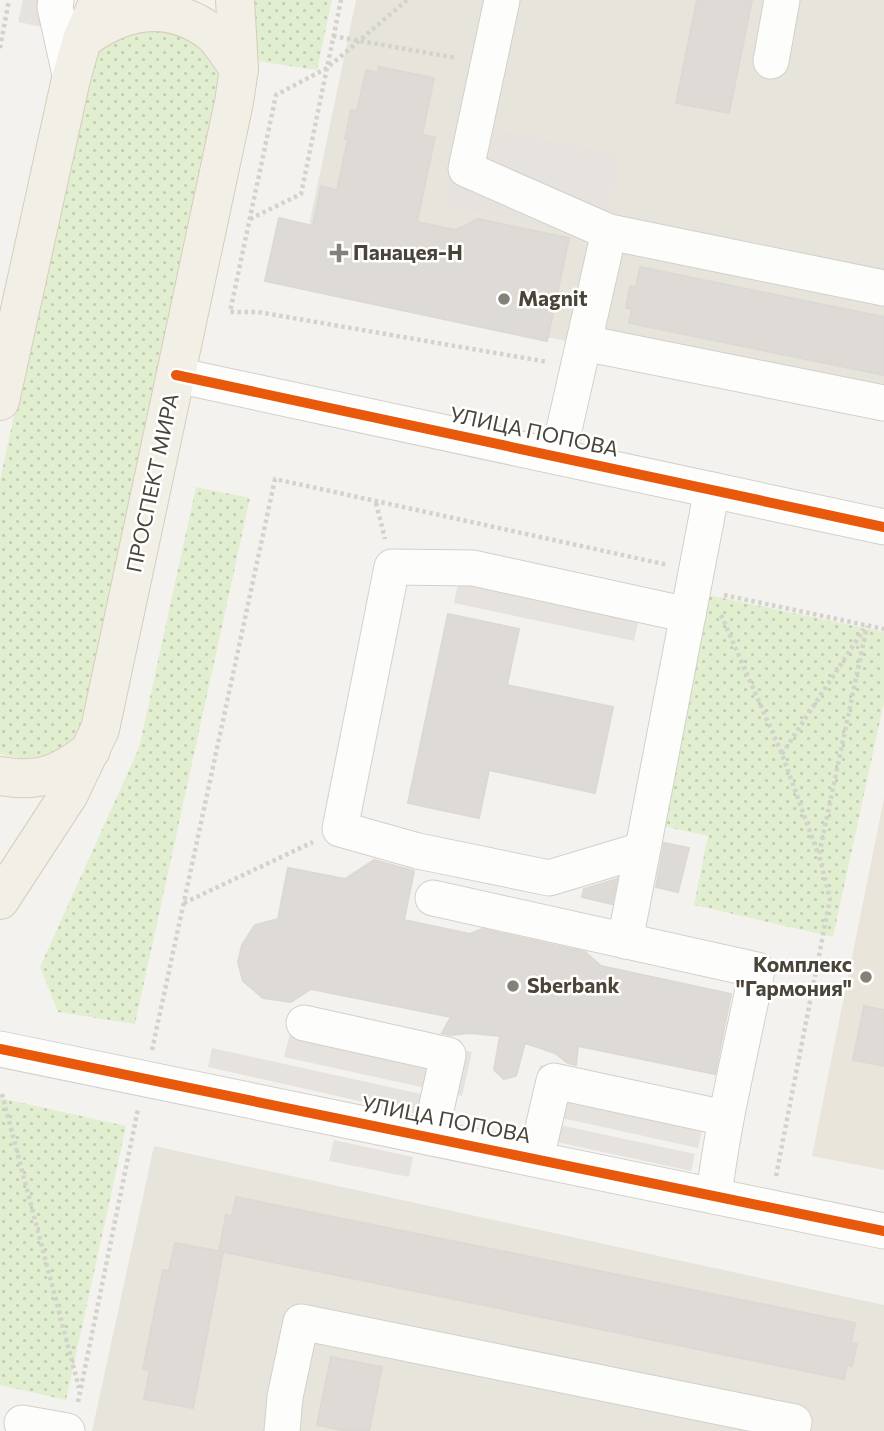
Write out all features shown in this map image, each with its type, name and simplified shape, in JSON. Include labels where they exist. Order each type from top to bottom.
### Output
[{"type":"main road","points":[[2,382],[9,321],[71,79],[82,40],[99,0]]},
{"type":"main road","name":"ПРОСПЕКТ МИРА","points":[[0,900],[69,794],[100,729],[234,102],[239,69],[234,0]]},
{"type":"main road","points":[[82,40],[105,22],[128,13],[171,11],[194,20],[214,34],[239,69]]},
{"type":"main road","points":[[0,776],[19,779],[56,774],[92,749]]},
{"type":"street","points":[[56,0],[55,6],[71,79]]},
{"type":"street","points":[[502,0],[466,169],[609,232],[884,288]]},
{"type":"street","points":[[771,61],[782,0]]},
{"type":"street","points":[[558,456],[609,232]]},
{"type":"street","points":[[581,355],[884,403]]},
{"type":"street","name":"УЛИЦА ПОПОВА","points":[[176,375],[884,527]]},
{"type":"street","points":[[625,941],[642,849],[698,592],[712,490]]},
{"type":"street","points":[[642,849],[549,878],[418,851],[340,829],[392,567],[473,568],[698,592]]},
{"type":"street","points":[[433,898],[757,970],[724,1118],[715,1196]]},
{"type":"street","points":[[304,1023],[448,1055],[430,1137]]},
{"type":"street","name":"УЛИЦА ПОПОВА","points":[[0,1049],[884,1231]]},
{"type":"street","points":[[536,1158],[554,1081],[724,1118]]},
{"type":"street","points":[[282,1431],[285,1397],[301,1322],[794,1422],[792,1431]]},
{"type":"street","points":[[14,1422],[67,1431]]},
{"type":"path","points":[[0,48],[9,0]]},
{"type":"path","points":[[249,220],[301,194],[341,0]]},
{"type":"path","points":[[407,0],[327,68],[276,95],[230,312],[258,312],[581,355]]},
{"type":"path","points":[[333,36],[488,64]]},
{"type":"path","points":[[2,1094],[80,1389],[275,480],[698,592],[884,629]]},
{"type":"path","points":[[698,592],[782,754],[819,855],[830,899],[776,1176]]},
{"type":"path","points":[[782,754],[867,626]]},
{"type":"path","points":[[819,855],[867,626]]},
{"type":"path","points":[[184,903],[340,829]]},
{"type":"shaded area","points":[[23,0],[68,0],[62,31],[18,22]]},
{"type":"shaded area","points":[[356,0],[884,0],[884,403],[296,288]]},
{"type":"shaded area","points":[[461,122],[620,155],[602,239],[443,205]]},
{"type":"shaded area","points":[[464,554],[645,592],[634,641],[454,603]]},
{"type":"shaded area","name":"Комплекс \"Гармония\"","points":[[884,798],[884,1170],[812,1156]]},
{"type":"shaded area","points":[[295,1013],[472,1052],[462,1096],[284,1057]]},
{"type":"shaded area","points":[[212,1048],[430,1096],[426,1116],[208,1067]]},
{"type":"shaded area","points":[[540,1065],[709,1101],[698,1148],[530,1111]]},
{"type":"shaded area","points":[[555,1124],[695,1154],[691,1171],[552,1141]]},
{"type":"shaded area","points":[[334,1140],[413,1157],[409,1177],[329,1161]]},
{"type":"shaded area","points":[[154,1146],[884,1305],[884,1431],[92,1431]]},
{"type":"green space","points":[[251,0],[332,0],[317,70],[257,61]]},
{"type":"green space","points":[[167,25],[213,56],[227,94],[86,726],[68,744],[48,755],[13,757],[0,754],[0,480],[92,57],[104,42]]},
{"type":"green space","points":[[196,487],[250,498],[135,1024],[58,1012],[40,967],[139,748]]},
{"type":"green space","points":[[703,594],[884,632],[884,702],[833,937],[694,905],[708,836],[653,824]]},
{"type":"green space","points":[[0,1098],[126,1126],[66,1400],[0,1385]]},
{"type":"building","points":[[697,0],[752,0],[729,113],[676,103]]},
{"type":"building","points":[[379,67],[434,78],[422,135],[435,137],[417,222],[456,230],[478,219],[569,238],[547,341],[265,281],[279,218],[313,226],[321,186],[337,190],[351,110],[357,111],[366,70],[378,73]]},
{"type":"building","points":[[640,267],[884,317],[884,375],[629,323],[632,309],[626,308],[630,286],[636,287]]},
{"type":"building","points":[[448,614],[519,629],[507,685],[613,707],[595,793],[489,770],[479,818],[408,803]]},
{"type":"building","points":[[664,843],[689,848],[678,892],[656,887]]},
{"type":"building","points":[[374,860],[414,871],[404,920],[470,934],[482,929],[585,952],[601,966],[731,994],[715,1074],[578,1046],[576,1065],[568,1063],[555,1053],[525,1043],[516,1076],[504,1079],[494,1070],[500,1036],[442,1033],[451,1017],[311,989],[291,1002],[263,998],[243,981],[238,962],[242,945],[255,925],[278,919],[288,868],[345,879]]},
{"type":"building","points":[[617,879],[612,904],[582,897],[584,889]]},
{"type":"building","points":[[864,1006],[884,1010],[884,1066],[853,1060]]},
{"type":"building","points":[[236,1197],[855,1323],[851,1343],[857,1344],[852,1366],[847,1365],[844,1379],[219,1251],[226,1215],[232,1216]]},
{"type":"building","points":[[175,1243],[223,1252],[193,1408],[144,1399],[150,1370],[143,1369],[163,1270],[169,1271]]},
{"type":"building","points":[[331,1357],[382,1367],[369,1431],[346,1431],[317,1425]]},
{"type":"cycle path","points":[[176,375],[884,527]]},
{"type":"cycle path","points":[[0,1049],[884,1231]]},
{"type":"place","name":"Панацея-Н","points":[[339,253]]},
{"type":"place","name":"Magnit","points":[[504,299]]},
{"type":"place","name":"Комплекс \"Гармония\"","points":[[866,977]]},
{"type":"place","name":"Sberbank","points":[[513,986]]}]
